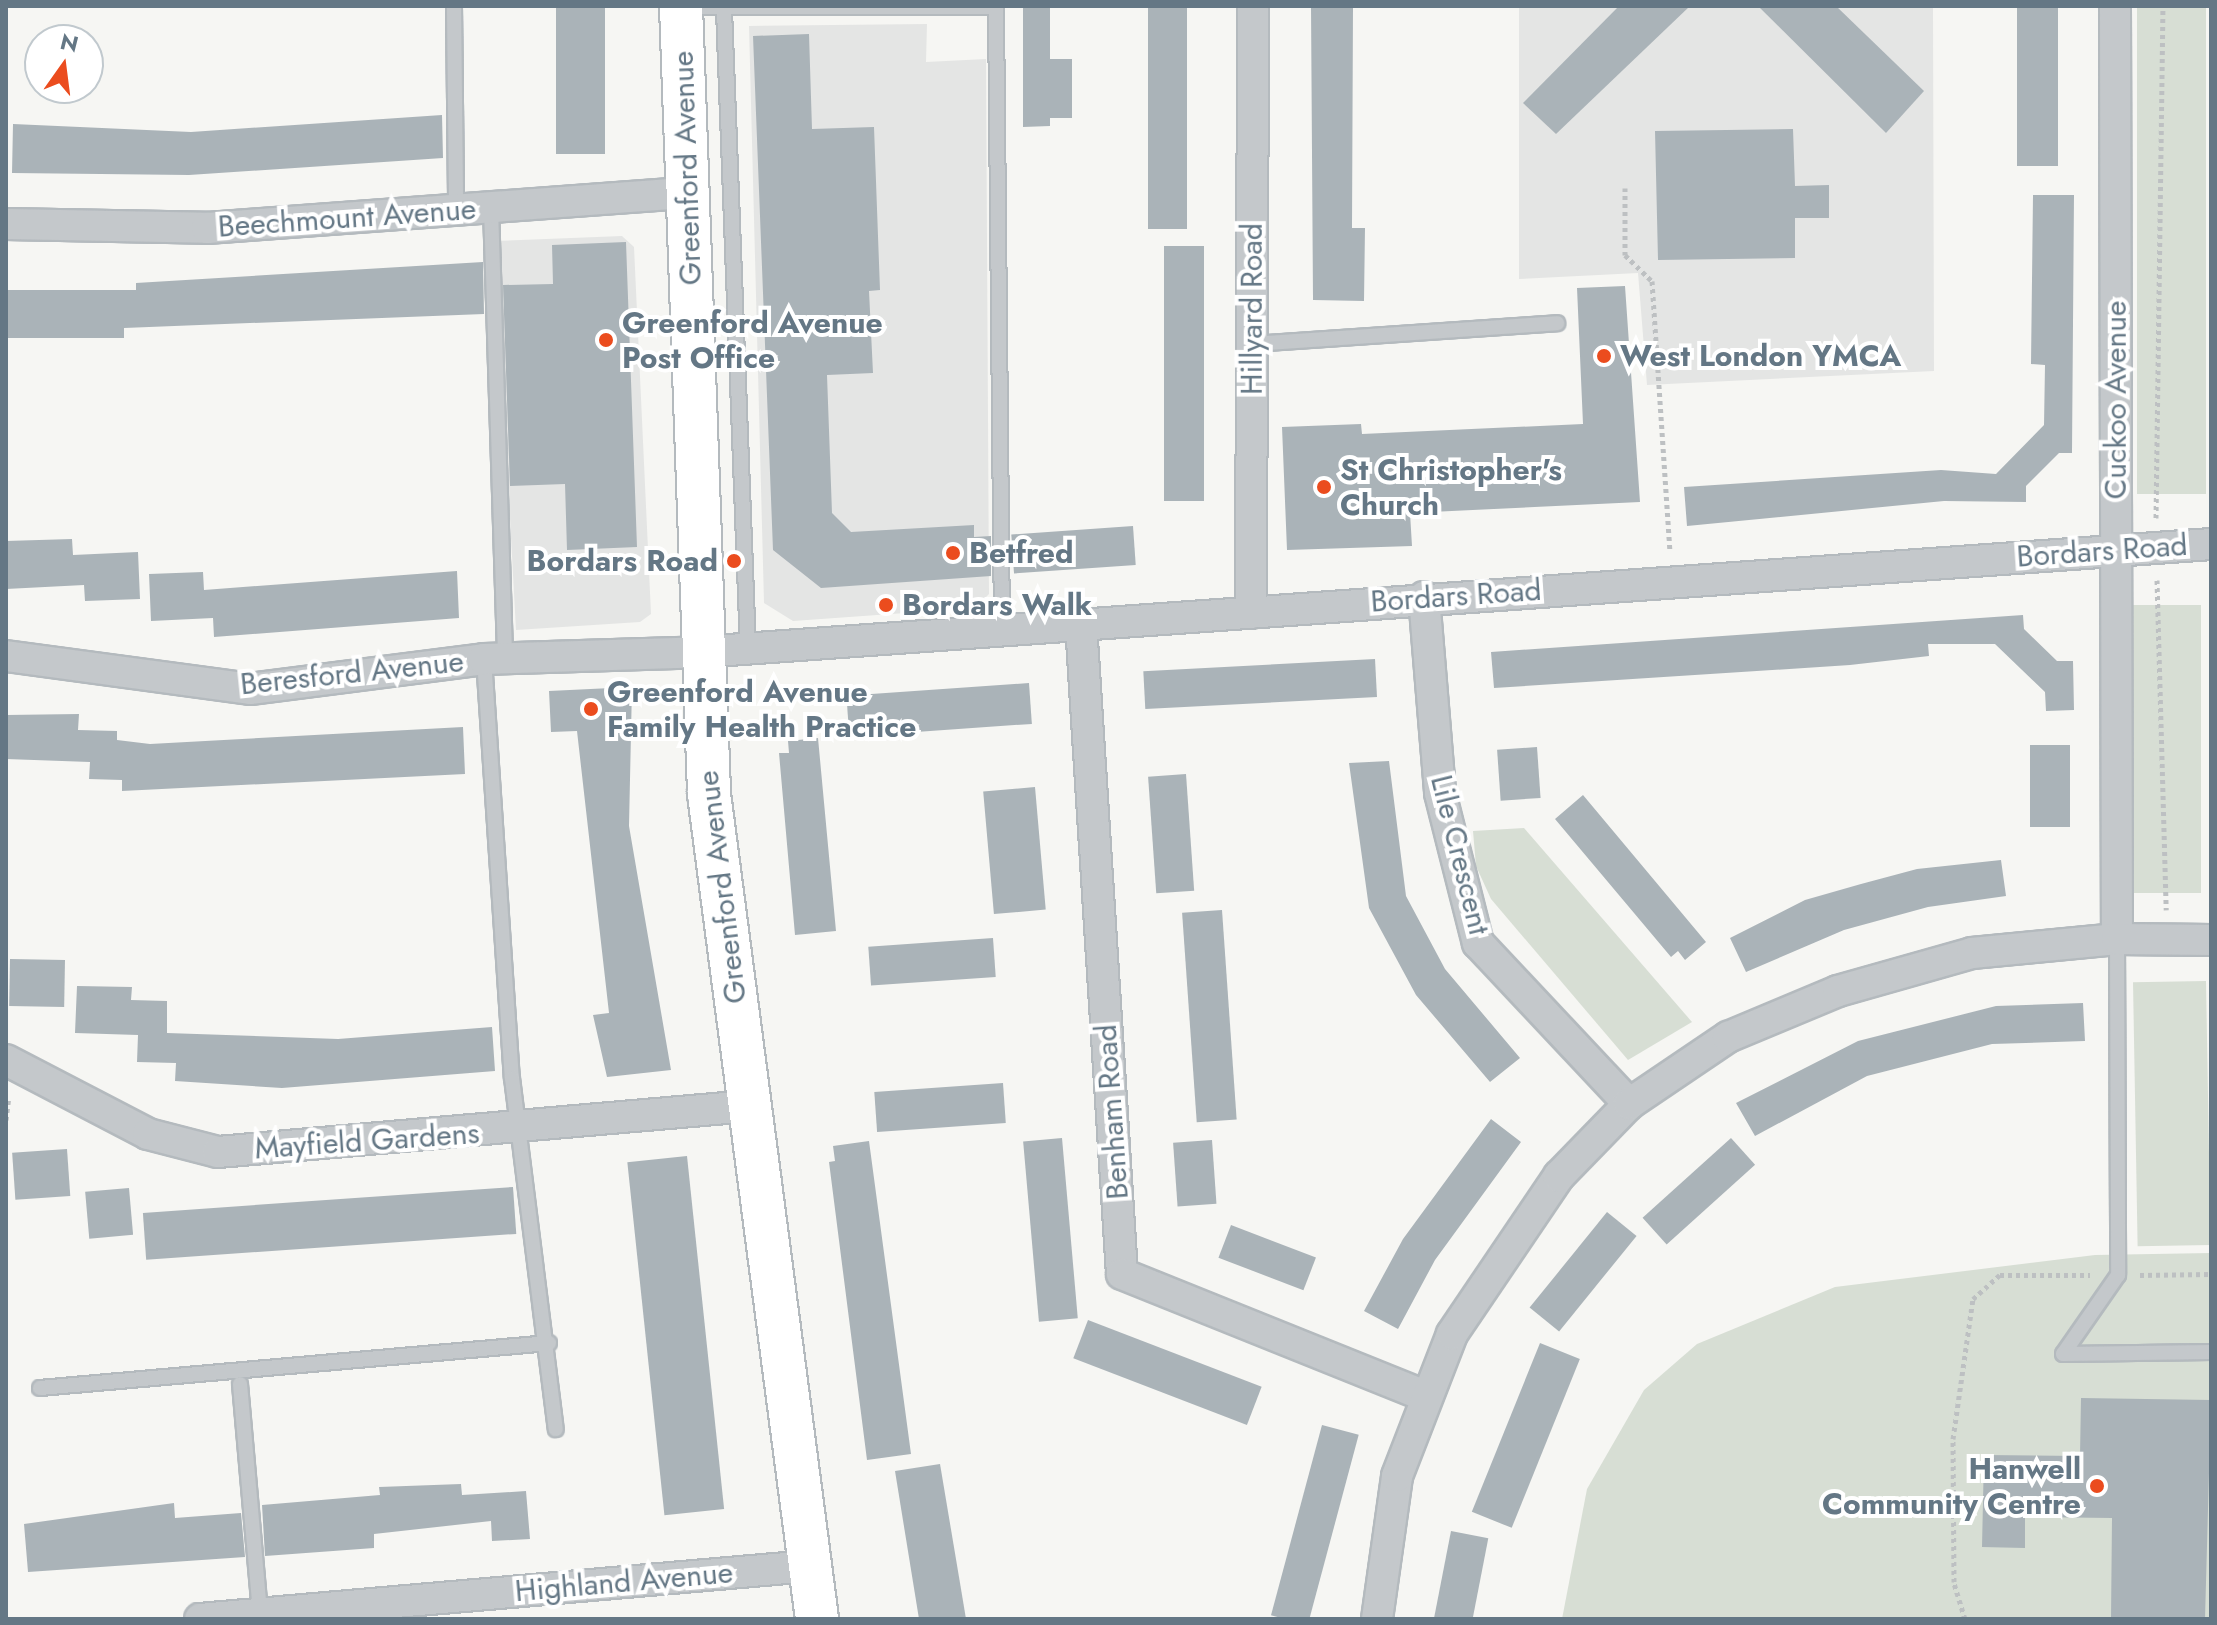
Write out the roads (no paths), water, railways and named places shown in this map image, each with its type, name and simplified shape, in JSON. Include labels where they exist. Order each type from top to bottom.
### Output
[{"type":"street","name":"Hillyard Road","points":[[1251,613],[1253,6]]},
{"type":"street","name":"Cuckoo Avenue","points":[[2115,6],[2117,939]]},
{"type":"street","name":"Greenford Avenue","points":[[681,7],[701,652],[709,794],[817,1619]]},
{"type":"street","name":"Beechmount Avenue","points":[[6,224],[207,228],[688,193]]},
{"type":"street","name":"Bordars Road","points":[[701,652],[1251,613],[1424,597],[2211,544]]},
{"type":"street","name":"Lile Crescent","points":[[1424,597],[1440,793],[1478,943],[1629,1104]]},
{"type":"street","name":"Benham Road","points":[[1081,624],[1122,1274],[1425,1396]]},
{"type":"street","name":"Beresford Avenue","points":[[6,656],[250,689],[494,659],[701,652]]},
{"type":"street","points":[[1377,1619],[1397,1476],[1425,1396],[1494,1264],[1559,1176],[1629,1104],[1728,1037],[1838,991],[1972,953],[2117,939],[2211,940]]},
{"type":"street","name":"Mayfield Gardens","points":[[6,1060],[148,1134],[218,1152],[523,1129],[749,1106]]},
{"type":"street","name":"Highland Avenue","points":[[200,1619],[809,1566]]},
{"type":"lane","points":[[454,6],[456,211]]},
{"type":"lane","points":[[681,7],[996,7],[1002,630]]},
{"type":"lane","points":[[724,9],[748,648]]},
{"type":"lane","points":[[491,208],[494,659],[503,987],[549,1343],[556,1429]]},
{"type":"lane","points":[[1252,344],[1557,323]]},
{"type":"lane","points":[[2117,939],[2118,1275],[2063,1354],[2211,1352]]},
{"type":"lane","points":[[40,1388],[549,1343]]},
{"type":"lane","points":[[240,1384],[260,1614]]},
{"type":"place","name":"Greenford Avenue Post Office","points":[[606,340]]},
{"type":"place","name":"West London YMCA","points":[[1604,356]]},
{"type":"place","name":"St Christopher's Church","points":[[1324,487]]},
{"type":"place","name":"Betfred","points":[[953,553]]},
{"type":"place","name":"Bordars Road","points":[[734,561]]},
{"type":"place","name":"Bordars Walk","points":[[886,605]]},
{"type":"place","name":"Greenford Avenue Family Health Practice","points":[[591,709]]},
{"type":"place","name":"Hanwell Community Centre","points":[[2097,1486]]}]
